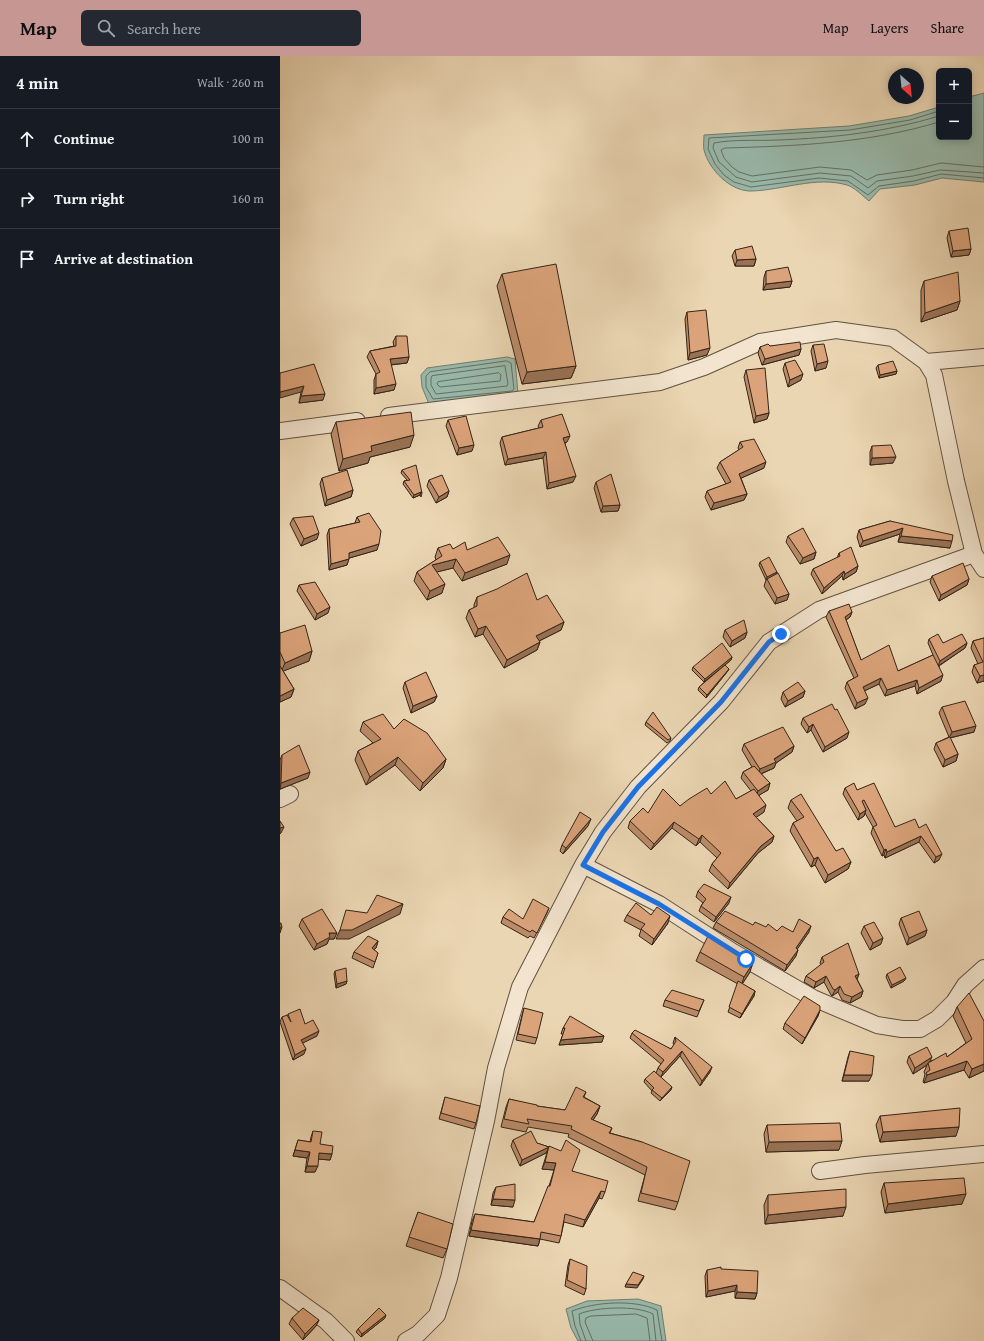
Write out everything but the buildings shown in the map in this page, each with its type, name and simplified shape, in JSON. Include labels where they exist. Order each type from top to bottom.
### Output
[{"type":"street","points":[[280,431],[660,382],[704,367],[760,342],[836,330],[893,338],[926,362],[934,375],[956,481],[974,554],[984,569]]},
{"type":"street","points":[[926,362],[984,357]]},
{"type":"street","points":[[406,1341],[418,1334],[437,1315],[451,1271],[486,1121],[496,1068],[520,987],[583,865],[603,832],[638,787],[721,702],[769,642],[818,610],[974,554]]},
{"type":"street","points":[[583,865],[659,904],[732,952],[813,998],[877,1025],[902,1029],[920,1029],[937,1019],[954,1002],[965,984],[984,968]]},
{"type":"street","points":[[820,1171],[865,1165],[984,1154]]},
{"type":"street","points":[[280,1288],[326,1321],[346,1341]]},
{"type":"water","points":[[984,93],[984,182],[942,178],[915,185],[880,189],[869,201],[850,186],[835,183],[811,183],[752,191],[736,188],[729,184],[716,172],[704,150],[704,135],[849,126],[909,116],[936,108],[936,140],[972,140],[972,96]]},
{"type":"water","points":[[507,357],[515,359],[518,394],[429,404],[422,387],[421,375],[427,368]]},
{"type":"water","points":[[638,1299],[661,1306],[666,1341],[578,1341],[571,1328],[566,1309],[587,1301]]},
{"type":"route","points":[[746,959],[732,952],[659,904],[583,865],[603,832],[638,787],[721,702],[769,642],[781,634]]}]
